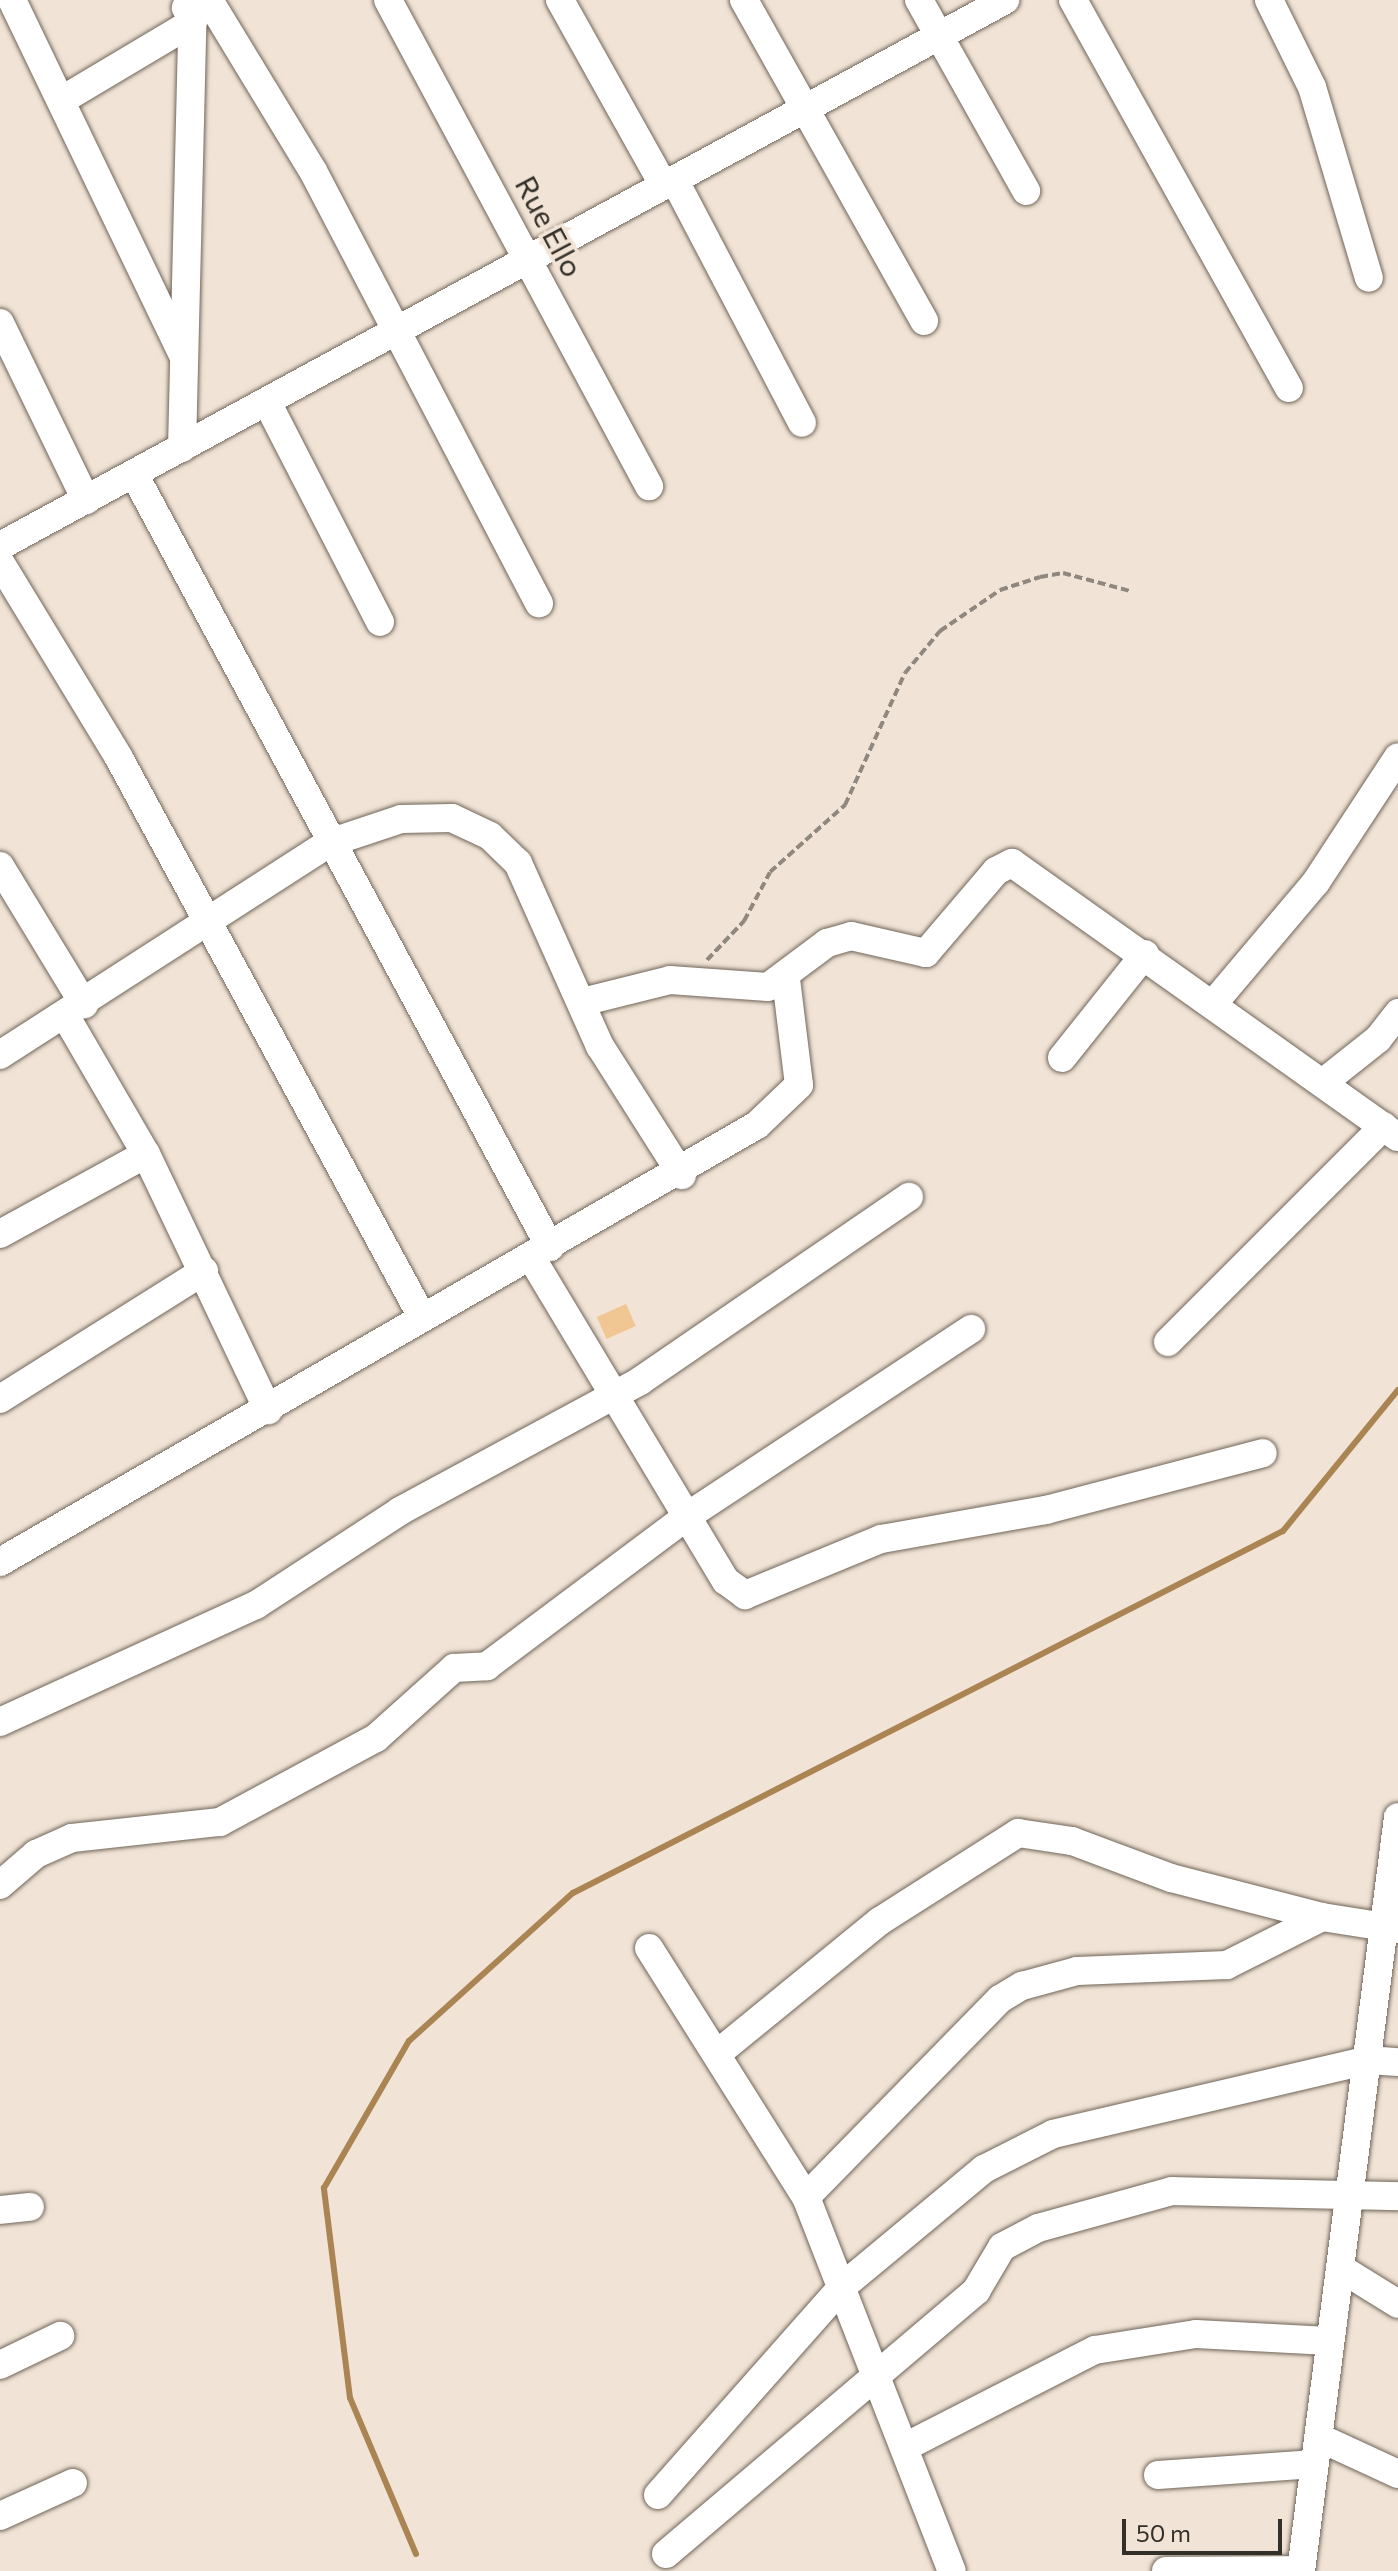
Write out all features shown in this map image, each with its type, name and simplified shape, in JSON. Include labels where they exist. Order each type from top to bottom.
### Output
[{"type":"street","points":[[12,0],[184,359]]},
{"type":"street","name":"Rue Ello","points":[[388,0],[530,259],[649,486]]},
{"type":"street","points":[[560,0],[670,184],[802,423]]},
{"type":"street","points":[[744,0],[924,321]]},
{"type":"street","points":[[919,0],[1026,191]]},
{"type":"street","points":[[0,546],[268,404],[1005,0]]},
{"type":"street","points":[[1073,0],[1289,388]]},
{"type":"street","points":[[1269,0],[1312,87],[1369,278]]},
{"type":"street","points":[[62,100],[194,5]]},
{"type":"street","points":[[194,5],[313,171],[394,333],[539,604]]},
{"type":"street","points":[[182,448],[194,5]]},
{"type":"street","points":[[0,323],[86,500]]},
{"type":"street","points":[[268,404],[380,622]]},
{"type":"street","points":[[134,474],[616,1394],[735,1592],[759,1595],[881,1539],[1046,1510],[1263,1453]]},
{"type":"street","points":[[0,562],[207,918],[422,1317]]},
{"type":"street","points":[[1213,1004],[1316,882],[1398,757]]},
{"type":"street","points":[[0,1055],[74,1010],[207,918],[329,843],[430,815],[490,836],[518,863],[600,1046],[682,1175]]},
{"type":"street","points":[[582,1002],[670,980],[755,988],[786,979],[827,943],[851,936],[926,953],[996,871],[1012,863],[1325,1081],[1391,1132],[1168,1342]]},
{"type":"street","points":[[0,866],[8,897],[74,1010],[204,1271],[268,1410]]},
{"type":"street","points":[[1062,1058],[1145,954]]},
{"type":"street","points":[[0,1562],[268,1410],[422,1317],[682,1175],[757,1125],[799,1085],[786,979]]},
{"type":"street","points":[[1325,1081],[1378,1039],[1398,1013]]},
{"type":"street","points":[[0,1234],[146,1154]]},
{"type":"street","points":[[0,1722],[256,1605],[400,1511],[616,1394],[909,1197]]},
{"type":"street","points":[[0,1399],[204,1271]]},
{"type":"street","points":[[0,1885],[54,1843],[231,1818],[394,1726],[458,1665],[487,1666],[689,1515],[971,1329]]},
{"type":"street","points":[[1166,2571],[1301,2570],[1368,2060],[1392,1929],[1398,1817]]},
{"type":"street","points":[[718,2053],[880,1921],[1018,1833],[1072,1841],[1171,1878],[1322,1917],[1392,1929]]},
{"type":"street","points":[[806,2197],[1000,1999],[1022,1986],[1077,1971],[1227,1965],[1322,1917]]},
{"type":"street","points":[[649,1948],[806,2197],[876,2376],[907,2446],[952,2571]]},
{"type":"street","points":[[658,2495],[843,2286],[984,2169],[1053,2134],[1368,2060],[1398,2062]]},
{"type":"street","points":[[666,2554],[976,2291],[1002,2247],[1066,2217],[1172,2191],[1398,2196]]},
{"type":"street","points":[[0,2210],[30,2207]]},
{"type":"street","points":[[1340,2268],[1398,2304]]},
{"type":"street","points":[[907,2446],[1095,2350],[1196,2334],[1329,2341]]},
{"type":"street","points":[[0,2365],[60,2336]]},
{"type":"street","points":[[1158,2475],[1318,2451],[1398,2474]]},
{"type":"street","points":[[0,2516],[73,2483]]},
{"type":"path","points":[[670,980],[699,968],[744,921],[770,872],[845,805],[905,673],[940,631],[1000,590],[1040,577],[1063,573],[1130,591]]},
{"type":"building","points":[[626,1304],[636,1326],[607,1339],[597,1317]]},
{"type":"waterway","points":[[416,2554],[350,2398],[324,2188],[409,2041],[573,1893],[1283,1531],[1398,1390]]}]
